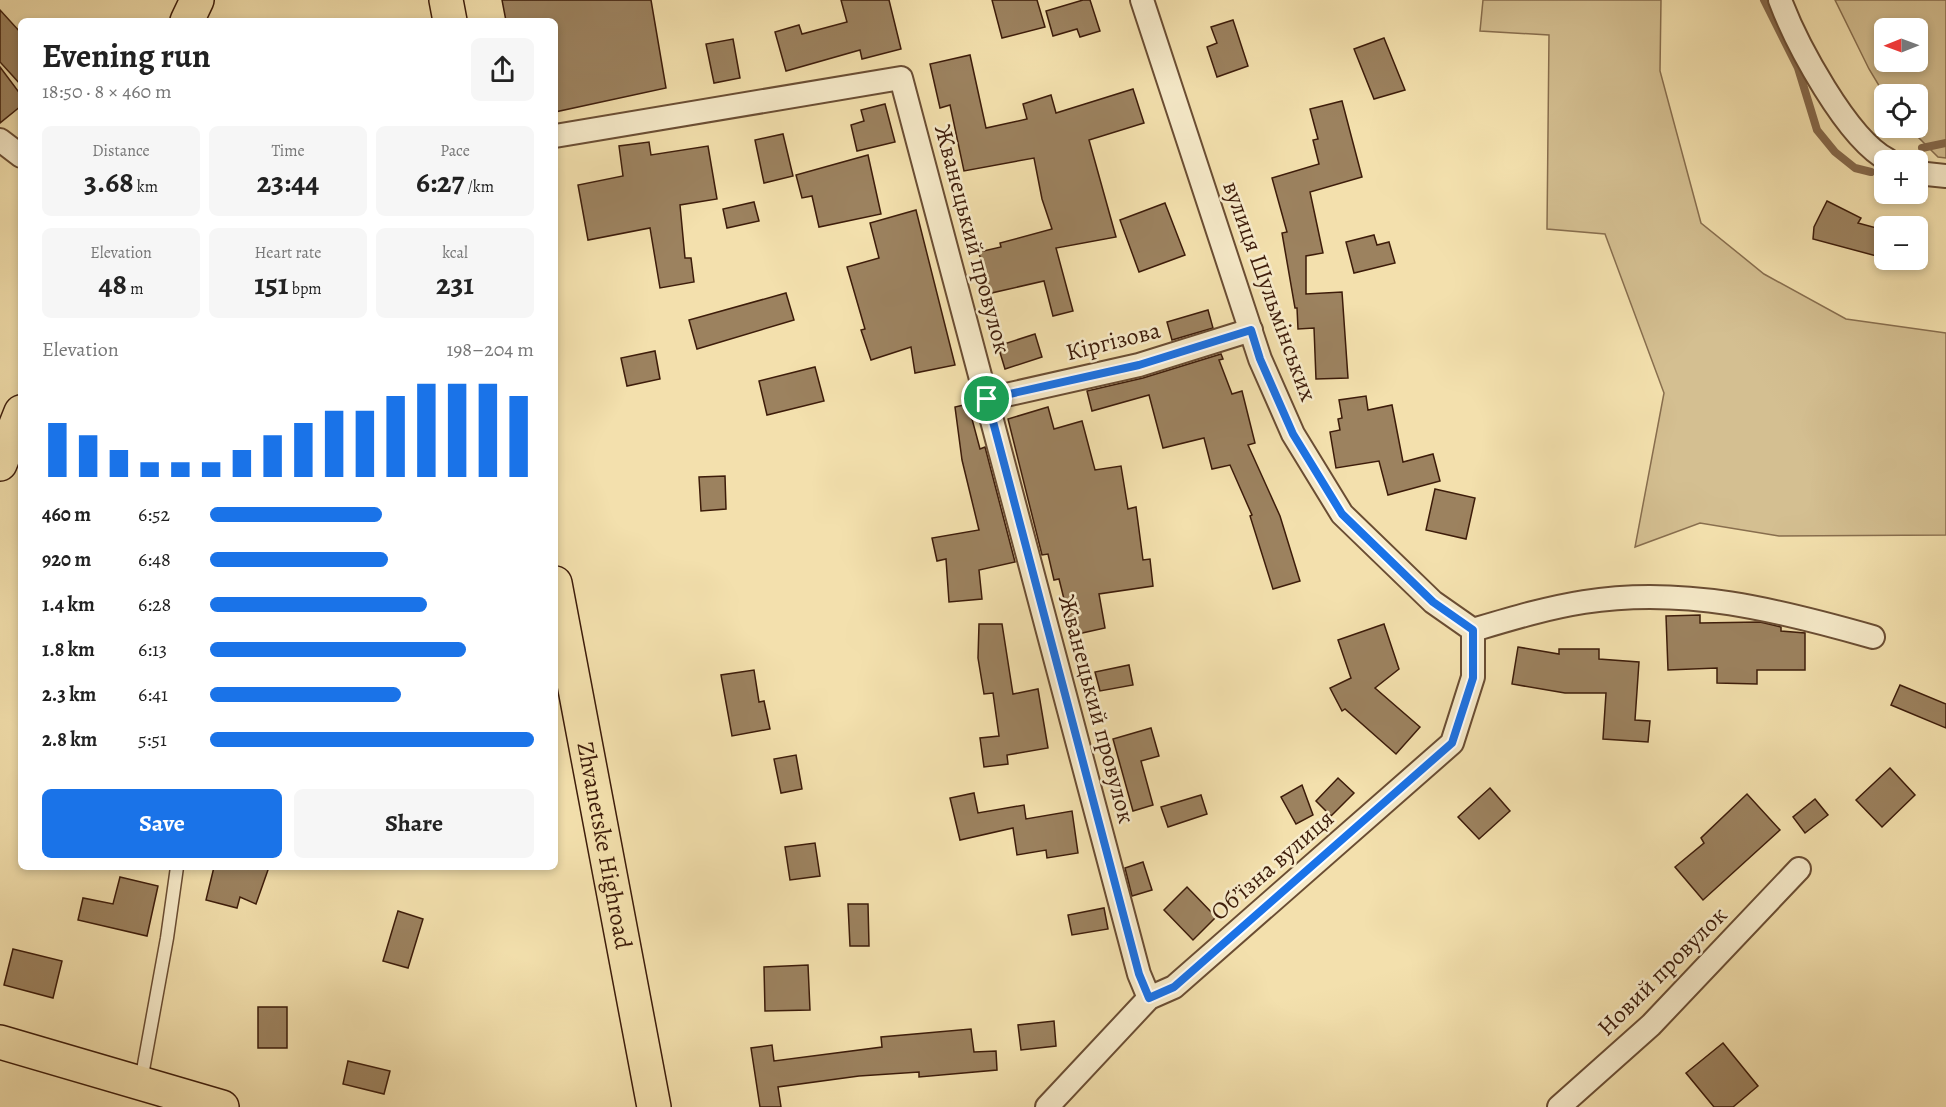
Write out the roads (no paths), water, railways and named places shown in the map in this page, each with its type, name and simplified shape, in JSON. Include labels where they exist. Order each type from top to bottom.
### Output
[{"type":"main road","points":[[188,18],[196,0]]},
{"type":"main road","points":[[446,0],[449,18]]},
{"type":"main road","points":[[0,464],[18,419]]},
{"type":"main road","name":"Zhvanetske Highroad","points":[[558,599],[654,1107]]},
{"type":"main road","points":[[0,1042],[222,1107]]},
{"type":"street","name":"вулиця Шульмінських","points":[[1143,0],[1260,359],[1293,434],[1342,514],[1433,602],[1473,630]]},
{"type":"street","points":[[1780,0],[1804,52],[1824,85],[1864,140],[1876,150]]},
{"type":"street","name":"Жванецький провулок","points":[[558,135],[901,78],[1139,974],[1149,998]]},
{"type":"street","points":[[0,140],[18,154]]},
{"type":"street","points":[[1928,174],[1946,176]]},
{"type":"street","name":"Кіргізова","points":[[987,399],[1139,365],[1251,330]]},
{"type":"street","points":[[1473,630],[1541,610],[1587,601],[1687,598],[1718,600],[1786,612],[1874,637]]},
{"type":"street","name":"Обʼїзна вулиця","points":[[1047,1107],[1149,998],[1174,987],[1452,743],[1473,678],[1473,630]]},
{"type":"street","name":"Новий провулок","points":[[1559,1107],[1652,1025],[1799,869]]},
{"type":"lane","points":[[141,1082],[167,938],[177,870]]},
{"type":"waterway","points":[[1764,0],[1798,68],[1817,130],[1835,152],[1855,168],[1871,172]]},
{"type":"waterway","points":[[1922,148],[1946,143]]}]
